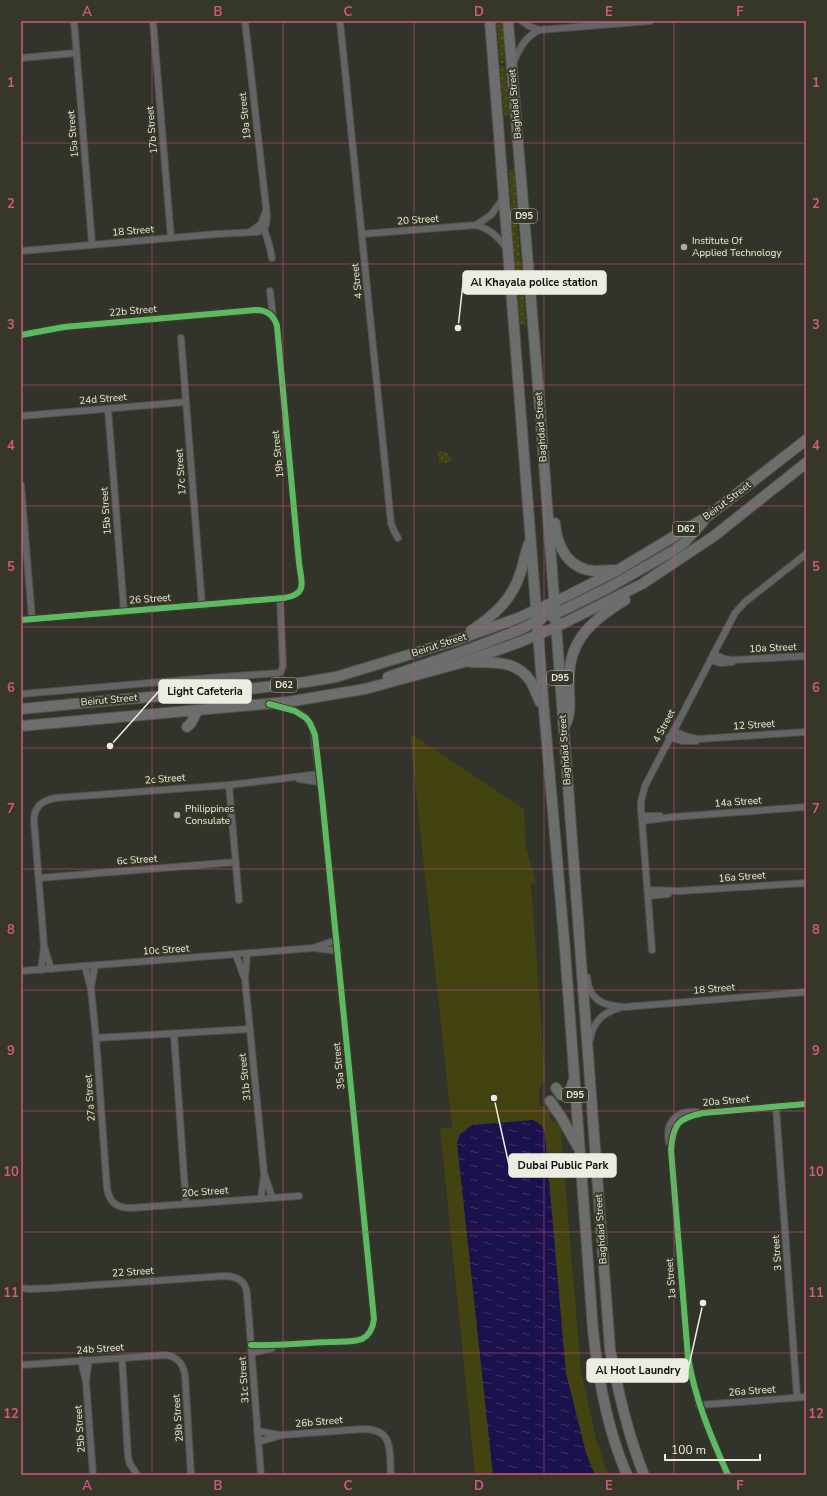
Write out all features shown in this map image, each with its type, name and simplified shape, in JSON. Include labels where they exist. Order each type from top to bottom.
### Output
[{"type":"main road","name":"Baghdad Street","points":[[490,21],[544,710],[565,950],[595,1352],[606,1411],[627,1475]]},
{"type":"main road","name":"Baghdad Street","points":[[508,21],[540,410],[610,1349],[622,1409],[644,1475]]},
{"type":"main road","points":[[540,410],[547,443],[556,534],[560,546],[567,558],[578,566],[595,571],[618,570]]},
{"type":"main road","name":"Beirut Street","points":[[21,709],[114,700],[249,690],[323,680],[458,640],[536,610],[588,586],[618,570],[708,516],[806,440]]},
{"type":"main road","name":"Beirut Street","points":[[21,726],[269,704],[365,689],[464,662],[556,627],[642,584],[685,557],[714,536],[806,463]]},
{"type":"main road","points":[[538,634],[545,622],[555,613],[615,584],[673,551],[694,533],[708,516]]},
{"type":"main road","points":[[458,640],[492,616],[509,599],[517,583],[521,572],[524,555],[531,539]]},
{"type":"main road","points":[[563,729],[570,712],[569,684],[571,662],[579,641],[585,631],[596,619],[629,597],[642,584]]},
{"type":"main road","points":[[365,689],[388,677],[470,650],[537,621],[547,613],[554,602]]},
{"type":"main road","points":[[464,662],[500,663],[508,664],[517,668],[531,682],[544,710]]},
{"type":"main road","points":[[187,727],[191,723],[197,711]]},
{"type":"main road","points":[[556,1088],[561,1095],[569,1094],[574,1078]]},
{"type":"main road","points":[[550,1101],[562,1117],[580,1151]]},
{"type":"street","name":"15a Street","points":[[74,21],[92,244]]},
{"type":"street","name":"17b Street","points":[[153,21],[172,238]]},
{"type":"street","name":"19a Street","points":[[245,21],[266,208]]},
{"type":"street","name":"4 Street","points":[[340,21],[391,523],[398,538]]},
{"type":"street","points":[[522,21],[539,30]]},
{"type":"street","points":[[512,68],[522,44],[532,33],[539,30],[650,21]]},
{"type":"street","points":[[21,58],[76,52]]},
{"type":"street","points":[[476,225],[491,215],[504,196]]},
{"type":"street","points":[[266,208],[267,220],[264,228],[272,258]]},
{"type":"street","points":[[247,233],[261,224],[266,208]]},
{"type":"street","name":"20 Street","points":[[362,234],[476,225],[487,228],[494,233],[509,252]]},
{"type":"street","name":"18 Street","points":[[21,251],[92,244],[247,233],[256,232],[264,228]]},
{"type":"street","points":[[270,291],[273,317],[276,322],[277,334]]},
{"type":"street","name":"22b Street","points":[[21,335],[64,327],[256,310],[265,311],[273,317]]},
{"type":"street","name":"22b Street","points":[[247,312],[268,316],[274,323],[277,334]]},
{"type":"street","name":"19b Street","points":[[277,334],[300,573]]},
{"type":"street","name":"17c Street","points":[[181,338],[202,605]]},
{"type":"street","name":"24d Street","points":[[21,416],[186,402]]},
{"type":"street","name":"15b Street","points":[[108,409],[124,611]]},
{"type":"street","points":[[21,485],[32,619]]},
{"type":"street","name":"4 Street","points":[[652,950],[641,801],[645,786],[713,654],[740,608],[806,554]]},
{"type":"street","name":"26 Street","points":[[21,620],[290,597],[299,592],[302,587],[303,583],[300,573]]},
{"type":"street","points":[[21,694],[279,673],[283,666],[280,598]]},
{"type":"street","name":"10a Street","points":[[713,654],[728,659],[806,656]]},
{"type":"street","name":"10a Street","points":[[710,660],[724,663],[741,659]]},
{"type":"street","name":"35a Street","points":[[251,1345],[277,1346],[356,1341],[366,1337],[373,1328],[374,1324],[374,1310],[337,940],[315,735],[306,718],[295,711],[269,704]]},
{"type":"street","name":"12 Street","points":[[673,731],[688,737],[703,739]]},
{"type":"street","name":"12 Street","points":[[669,737],[687,742],[703,739],[806,732]]},
{"type":"street","name":"2c Street","points":[[39,878],[34,821],[36,810],[42,803],[55,798],[229,784],[318,774]]},
{"type":"street","name":"2c Street","points":[[291,778],[319,782]]},
{"type":"street","points":[[229,784],[239,900]]},
{"type":"street","name":"14a Street","points":[[642,818],[806,807]]},
{"type":"street","name":"6c Street","points":[[39,878],[236,862]]},
{"type":"street","points":[[39,878],[44,946],[41,970]]},
{"type":"street","name":"16a Street","points":[[648,893],[806,883]]},
{"type":"street","name":"18 Street","points":[[578,928],[583,942],[587,982],[591,993],[602,1003],[625,1007]]},
{"type":"street","name":"10c Street","points":[[313,948],[337,940]]},
{"type":"street","points":[[44,946],[51,969]]},
{"type":"street","name":"10c Street","points":[[21,972],[313,948],[338,951]]},
{"type":"street","name":"31b Street","points":[[247,954],[245,979],[264,1173],[261,1198]]},
{"type":"street","name":"31b Street","points":[[236,955],[245,979]]},
{"type":"street","name":"27a Street","points":[[91,989],[95,966]]},
{"type":"street","name":"27a Street","points":[[85,967],[91,989],[96,1038],[107,1189],[110,1200],[113,1203]]},
{"type":"street","name":"18 Street","points":[[588,1054],[591,1034],[598,1020],[610,1011],[625,1007],[806,992]]},
{"type":"street","points":[[96,1038],[250,1029]]},
{"type":"street","points":[[174,1034],[186,1204]]},
{"type":"street","name":"20a Street","points":[[671,1150],[668,1134],[669,1128],[673,1119],[685,1112],[806,1104]]},
{"type":"street","name":"3 Street","points":[[776,1107],[797,1397]]},
{"type":"street","name":"1a Street","points":[[671,1150],[688,1357],[700,1405],[711,1437],[728,1475]]},
{"type":"street","name":"31b Street","points":[[264,1173],[272,1197]]},
{"type":"street","name":"20c Street","points":[[113,1203],[127,1208],[299,1196]]},
{"type":"street","name":"22 Street","points":[[21,1288],[52,1288],[229,1276],[238,1278],[244,1284]]},
{"type":"street","name":"31c Street","points":[[244,1284],[247,1291],[260,1475]]},
{"type":"street","name":"35a Street","points":[[252,1353],[277,1346]]},
{"type":"street","name":"24b Street","points":[[21,1365],[166,1355],[172,1356],[179,1360]]},
{"type":"street","points":[[122,1358],[128,1457],[130,1464],[136,1473]]},
{"type":"street","name":"25b Street","points":[[81,1360],[86,1382],[93,1475]]},
{"type":"street","name":"25b Street","points":[[86,1382],[89,1360]]},
{"type":"street","name":"29b Street","points":[[179,1360],[185,1375],[191,1475]]},
{"type":"street","name":"26a Street","points":[[700,1405],[806,1397]]},
{"type":"street","name":"26b Street","points":[[258,1442],[282,1435],[357,1429],[375,1430],[381,1432],[389,1444],[391,1475]]},
{"type":"street","name":"26b Street","points":[[257,1431],[282,1435]]},
{"type":"shaded area","points":[[497,21],[502,21],[505,63],[500,63]]},
{"type":"shaded area","points":[[500,66],[505,66],[510,115],[504,116]]},
{"type":"shaded area","points":[[514,169],[518,219],[512,219],[509,170]]},
{"type":"shaded area","points":[[512,223],[517,223],[522,272],[516,272]]},
{"type":"shaded area","points":[[517,276],[522,276],[526,325],[520,325]]},
{"type":"shaded area","points":[[438,451],[447,454],[450,457],[451,462],[439,463]]},
{"type":"shaded area","points":[[413,735],[524,809],[526,847],[536,883],[531,883],[545,1077],[539,1090],[539,1106],[550,1107],[551,1121],[560,1121],[581,1371],[597,1442],[608,1475],[475,1475],[440,1129],[452,1127],[410,736]]},
{"type":"water","points":[[533,1120],[542,1126],[545,1135],[566,1373],[586,1453],[595,1475],[493,1475],[457,1143],[460,1134],[472,1125]]},
{"type":"cycle path","points":[[21,335],[64,327],[256,310],[264,311],[270,314],[277,326],[299,563],[302,581],[302,586],[297,593],[284,598],[21,620]]},
{"type":"cycle path","points":[[251,1345],[280,1345],[358,1340],[362,1339],[369,1333],[374,1319],[315,735],[306,718],[295,711],[269,704]]},
{"type":"cycle path","points":[[728,1475],[699,1403],[688,1357],[671,1150],[673,1134],[675,1128],[682,1120],[703,1113],[806,1104]]},
{"type":"place","name":"Institute Of Applied Technology","points":[[684,247]]},
{"type":"place","name":"Al Khayala police station","points":[[458,328]]},
{"type":"place","name":"Light Cafeteria","points":[[110,746]]},
{"type":"place","name":"Philippines Consulate","points":[[177,815]]},
{"type":"place","name":"Dubai Public Park","points":[[494,1098]]},
{"type":"place","name":"Al Hoot Laundry","points":[[703,1303]]}]
